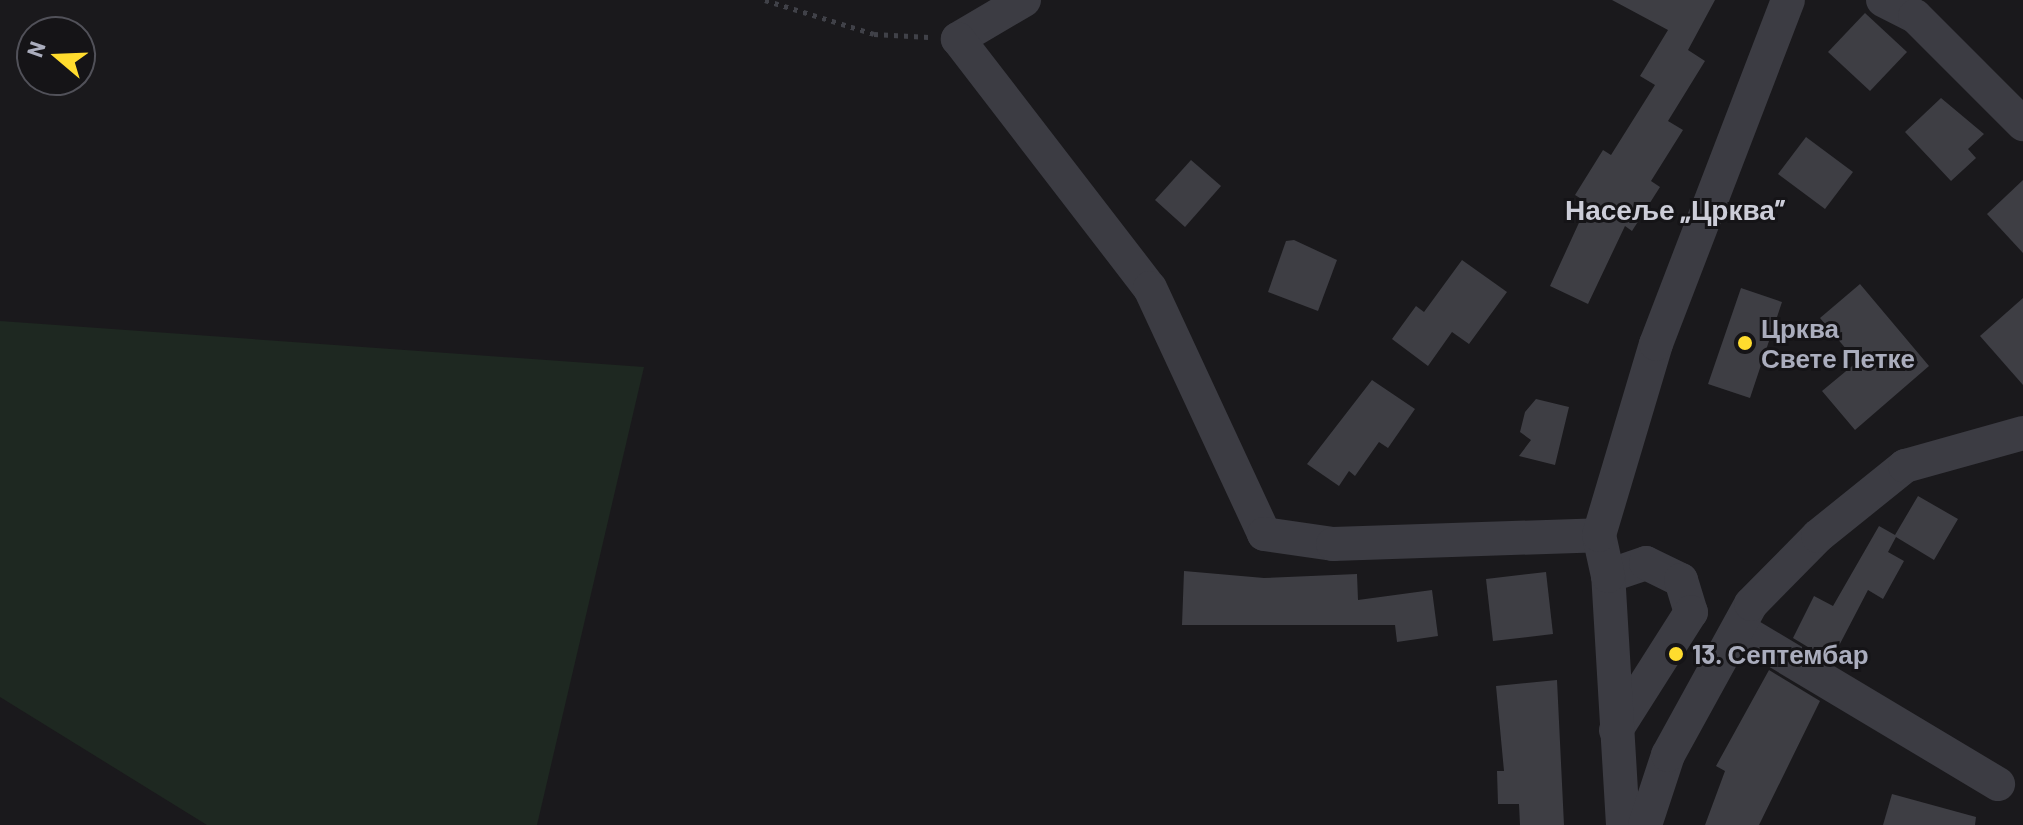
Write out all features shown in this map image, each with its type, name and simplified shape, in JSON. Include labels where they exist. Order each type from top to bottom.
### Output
[{"type":"street","points":[[1024,0],[958,39],[1150,288],[1264,534],[1333,544],[1599,535]]},
{"type":"street","points":[[1623,825],[1608,576],[1599,535],[1656,344],[1788,0]]},
{"type":"street","points":[[1883,0],[1915,16],[2023,124]]},
{"type":"street","points":[[1645,825],[1668,755],[1751,604],[1818,536],[1905,466],[2023,433]]},
{"type":"street","points":[[1608,576],[1646,563],[1681,580],[1691,612],[1616,730]]},
{"type":"street","points":[[1739,629],[1998,784]]},
{"type":"path","points":[[765,0],[874,34],[958,39]]},
{"type":"shaded area","points":[[0,321],[644,367],[537,825],[207,825],[0,697]]},
{"type":"building","points":[[1612,0],[1715,0],[1688,50],[1705,61],[1668,121],[1683,130],[1651,181],[1660,187],[1632,231],[1625,226],[1588,304],[1550,286],[1588,203],[1575,195],[1603,150],[1611,155],[1655,85],[1640,76],[1668,30]]},
{"type":"building","points":[[1865,13],[1907,52],[1870,91],[1828,52]]},
{"type":"building","points":[[1941,98],[1984,134],[1968,149],[1976,158],[1951,181],[1905,132]]},
{"type":"building","points":[[1806,137],[1853,172],[1825,209],[1778,174]]},
{"type":"building","points":[[1191,160],[1221,186],[1185,227],[1155,200]]},
{"type":"building","points":[[2023,180],[2023,253],[1987,214]]},
{"type":"building","points":[[1294,240],[1337,260],[1318,311],[1268,292],[1286,241]]},
{"type":"building","points":[[1462,260],[1507,292],[1469,344],[1452,332],[1428,366],[1392,339],[1416,306],[1424,312]]},
{"type":"building","points":[[1860,284],[1929,366],[1855,430],[1822,391],[1857,362],[1820,318]]},
{"type":"building","name":"Црква Свете Петке","points":[[1741,288],[1782,302],[1750,398],[1708,384]]},
{"type":"building","points":[[2023,298],[2023,385],[1980,336]]},
{"type":"building","points":[[1372,380],[1415,409],[1388,448],[1379,442],[1355,476],[1349,471],[1339,486],[1307,464]]},
{"type":"building","points":[[1536,399],[1569,407],[1555,465],[1519,456],[1531,440],[1520,432],[1525,412]]},
{"type":"building","points":[[1918,496],[1958,519],[1934,560],[1896,537],[1888,552],[1904,561],[1883,599],[1868,590],[1831,661],[1793,638],[1814,596],[1833,606],[1879,526],[1895,535]]},
{"type":"building","points":[[1184,571],[1264,578],[1357,574],[1358,600],[1432,590],[1438,636],[1397,642],[1395,625],[1182,625]]},
{"type":"building","points":[[1546,572],[1553,634],[1493,641],[1486,579]]},
{"type":"building","points":[[1769,670],[1820,701],[1759,825],[1705,825],[1725,771],[1716,766]]},
{"type":"building","points":[[1557,680],[1564,825],[1520,825],[1519,804],[1498,804],[1497,771],[1504,771],[1496,686]]},
{"type":"building","points":[[1892,794],[1976,817],[1975,825],[1883,825]]},
{"type":"place","name":"Црква Свете Петке","points":[[1745,343]]},
{"type":"place","name":"13. Септембар","points":[[1676,654]]},
{"type":"district","name":"Насеље „Црква”","points":[[1675,209]]}]
